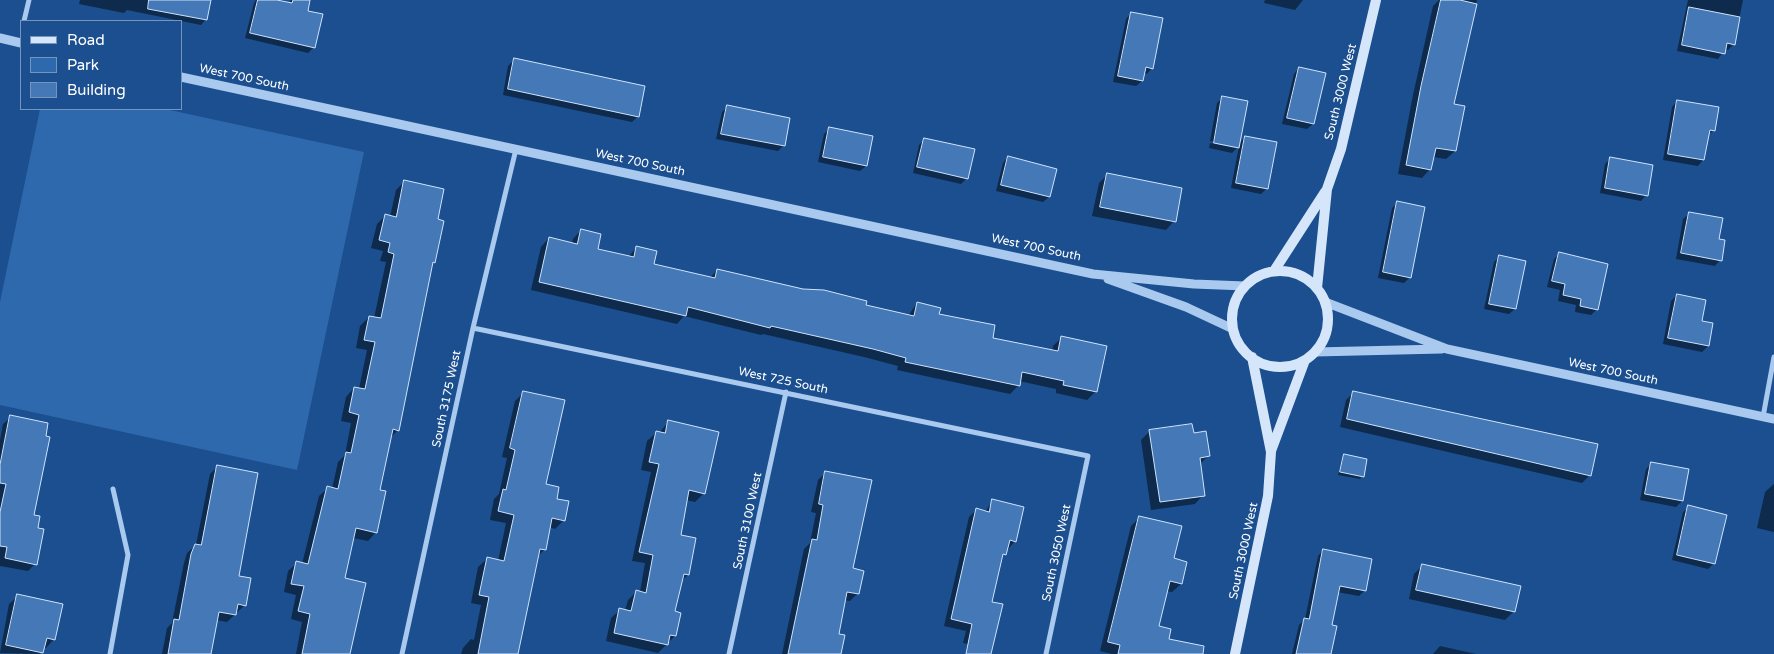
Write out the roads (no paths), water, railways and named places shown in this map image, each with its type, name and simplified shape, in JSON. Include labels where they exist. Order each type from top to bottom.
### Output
[{"type":"main road","name":"South 3000 West","points":[[1317,288],[1327,189],[1341,149],[1376,0]]},
{"type":"main road","name":"South 3000 West","points":[[1274,271],[1327,189]]},
{"type":"main road","points":[[1274,271],[1298,274],[1317,288],[1325,302],[1327,328],[1323,341],[1315,352],[1305,360],[1292,366],[1278,367],[1264,364],[1252,357],[1243,350],[1233,329],[1234,306],[1245,286],[1258,276],[1274,271]]},
{"type":"main road","name":"South 3000 West","points":[[1235,654],[1268,496],[1271,452],[1252,357]]},
{"type":"main road","name":"South 3000 West","points":[[1271,452],[1305,360]]},
{"type":"street","points":[[24,20],[29,0]]},
{"type":"street","points":[[0,38],[20,41]]},
{"type":"street","name":"West 700 South","points":[[182,77],[1093,274],[1194,284],[1245,286]]},
{"type":"street","name":"South 3175 West","points":[[402,654],[472,328],[516,150]]},
{"type":"street","name":"West 700 South","points":[[1093,274],[1186,307],[1233,329]]},
{"type":"street","name":"West 700 South","points":[[1325,302],[1447,349],[1774,419]]},
{"type":"street","name":"West 725 South","points":[[472,328],[1088,456]]},
{"type":"street","name":"West 700 South","points":[[1315,352],[1447,349]]},
{"type":"street","points":[[1763,417],[1774,357]]},
{"type":"street","name":"South 3100 West","points":[[729,654],[786,392]]},
{"type":"street","name":"South 3050 West","points":[[1046,654],[1088,456]]},
{"type":"street","points":[[110,654],[128,554],[113,489]]}]
